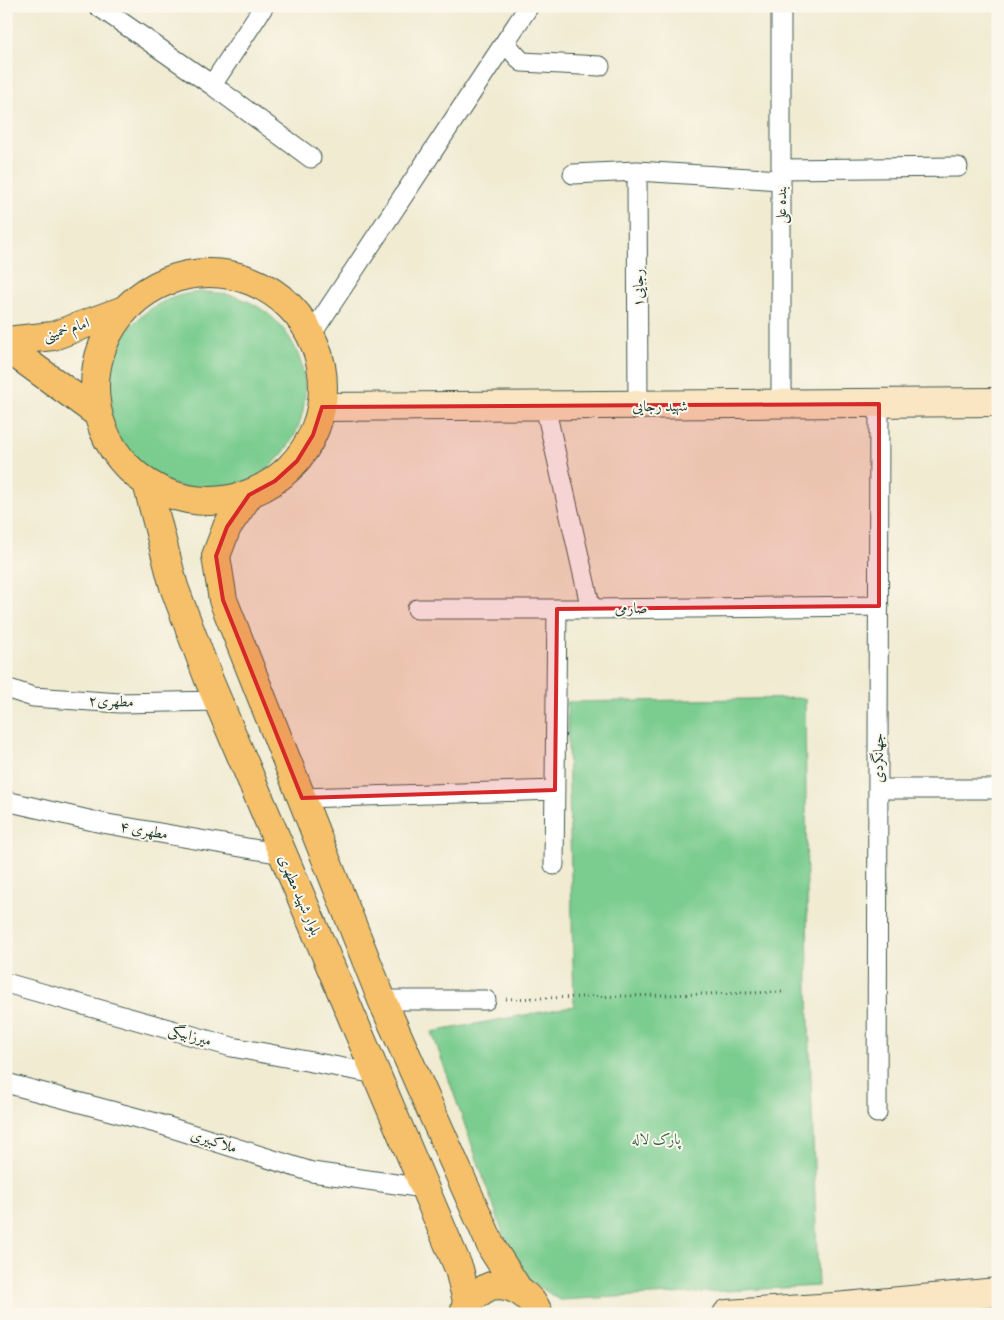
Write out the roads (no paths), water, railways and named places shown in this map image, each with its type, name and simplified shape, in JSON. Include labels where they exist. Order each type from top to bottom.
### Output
[{"type":"main road","points":[[224,273],[259,284],[289,306],[311,335],[322,370],[322,407],[313,435],[297,460],[275,481],[249,495],[214,502],[179,498],[147,483],[124,464],[108,440],[97,412],[95,376],[104,340],[124,310],[153,287],[187,274],[224,273]]},
{"type":"main road","name":"امام خمینی","points":[[6,341],[53,336],[124,310]]},
{"type":"main road","points":[[6,347],[97,412]]},
{"type":"main road","name":"شهید رجایی","points":[[322,407],[998,402]]},
{"type":"main road","name":"بلوار شهید مطهری","points":[[147,483],[174,587],[218,701],[459,1269],[466,1308]]},
{"type":"main road","points":[[249,495],[227,527],[216,556],[222,600],[382,1000],[493,1250],[518,1289],[535,1304],[539,1314]]},
{"type":"main road","points":[[459,1269],[478,1268],[493,1250]]},
{"type":"main road","points":[[466,1308],[491,1286],[518,1289]]},
{"type":"main road","points":[[727,1314],[952,1306],[998,1292]]},
{"type":"street","points":[[98,6],[212,85],[311,158]]},
{"type":"street","points":[[212,85],[264,6]]},
{"type":"street","name":"بنده علی","points":[[781,6],[781,404]]},
{"type":"street","points":[[311,335],[505,43],[522,9]]},
{"type":"street","points":[[505,43],[522,62],[600,66]]},
{"type":"street","points":[[573,174],[638,170],[781,175],[958,167]]},
{"type":"street","name":"رجایی۱","points":[[638,170],[638,406]]},
{"type":"street","name":"جهانگردی","points":[[877,1113],[880,404]]},
{"type":"street","points":[[545,406],[591,609]]},
{"type":"street","name":"صارمی","points":[[417,609],[879,606]]},
{"type":"street","points":[[554,865],[557,609]]},
{"type":"street","name":"مطهری۲","points":[[6,688],[33,698],[120,702],[218,701]]},
{"type":"street","points":[[878,789],[998,789]]},
{"type":"street","points":[[302,798],[555,790]]},
{"type":"street","name":"مطهری ۴","points":[[6,801],[102,823],[282,854]]},
{"type":"street","name":"میرزابیگی","points":[[6,983],[232,1048],[376,1074]]},
{"type":"street","points":[[382,1000],[486,1000]]},
{"type":"street","name":"ملاکبیری","points":[[6,1083],[156,1123],[312,1172],[424,1188]]},
{"type":"park label","name":"پارک لاله","points":[[656,1139]]}]
